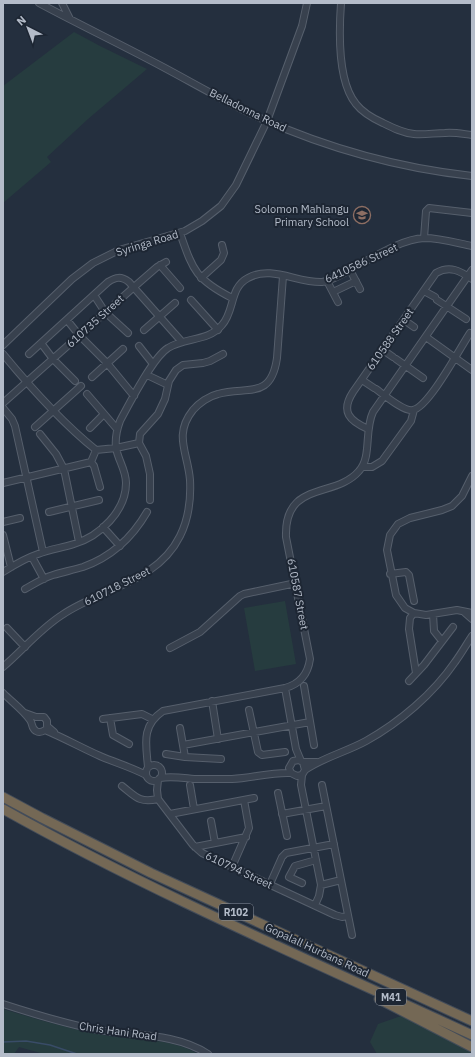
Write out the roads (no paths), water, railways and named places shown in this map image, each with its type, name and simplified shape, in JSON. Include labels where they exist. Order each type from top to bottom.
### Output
[{"type":"highway","name":"Gopalall Hurbans Road","points":[[3,797],[47,821],[151,873],[472,1020]]},
{"type":"highway","name":"Gopalall Hurbans Road","points":[[3,809],[121,872],[472,1035]]},
{"type":"highway","points":[[310,960],[319,968],[341,980],[472,1047]]},
{"type":"street","name":"Belladonna Road","points":[[39,3],[51,6],[71,20],[267,121],[327,144],[370,157],[418,168],[472,176]]},
{"type":"street","points":[[62,3],[71,20]]},
{"type":"street","name":"Syringa Road","points":[[3,345],[72,279],[93,263],[119,250],[180,233],[193,227],[212,214],[229,196],[236,185],[267,121],[302,26],[307,3]]},
{"type":"street","points":[[341,3],[341,46],[344,79],[351,97],[361,110],[367,115],[392,128],[408,133],[472,135]]},
{"type":"street","points":[[424,238],[426,211],[429,208],[472,213]]},
{"type":"street","points":[[180,233],[191,264],[201,278],[214,289],[232,298]]},
{"type":"street","name":"6410586 Street","points":[[218,330],[227,319],[232,298],[238,287],[248,278],[261,274],[310,281],[328,281],[398,245],[424,238],[472,246]]},
{"type":"street","points":[[201,278],[221,260],[224,253],[222,244]]},
{"type":"street","name":"610735 Street","points":[[3,403],[105,312],[163,264],[180,288]]},
{"type":"street","name":"610588 Street","points":[[368,430],[352,421],[349,417],[347,404],[348,400],[436,273],[443,270],[453,269],[462,272],[470,278]]},
{"type":"street","points":[[350,270],[360,289]]},
{"type":"street","points":[[470,333],[454,357],[452,363],[424,404],[414,410],[411,421],[382,461],[372,467],[363,467],[366,454],[368,430],[373,412],[447,306],[470,278],[472,270]]},
{"type":"street","name":"610718 Street","points":[[4,663],[63,614],[143,575],[162,561],[170,552],[180,536],[188,512],[190,478],[182,438],[186,422],[195,408],[210,397],[218,394],[254,390],[263,386],[272,377],[276,367],[277,358],[283,276]]},
{"type":"street","points":[[29,354],[108,282],[118,277],[124,278],[134,287],[182,342]]},
{"type":"street","points":[[328,281],[338,302]]},
{"type":"street","points":[[333,292],[356,281]]},
{"type":"street","points":[[424,291],[466,320]]},
{"type":"street","points":[[94,295],[105,312],[128,333]]},
{"type":"street","points":[[3,572],[32,556],[79,542],[91,536],[103,527],[118,511],[122,505],[126,490],[126,478],[116,448],[117,429],[120,421],[146,375],[162,352],[173,345],[209,336],[218,330],[190,300]]},
{"type":"street","points":[[144,330],[175,302]]},
{"type":"street","points":[[67,320],[79,335],[107,363],[134,396]]},
{"type":"street","points":[[404,320],[414,327]]},
{"type":"street","points":[[426,337],[472,370]]},
{"type":"street","points":[[41,343],[53,359],[75,381]]},
{"type":"street","points":[[139,346],[153,364]]},
{"type":"street","points":[[92,377],[123,349]]},
{"type":"street","points":[[383,350],[423,378]]},
{"type":"street","points":[[3,354],[27,383],[53,410],[78,435],[96,450],[116,448],[139,443]]},
{"type":"street","points":[[150,500],[150,470],[146,456],[139,443],[139,437],[142,431],[153,421],[163,405],[168,385],[173,374],[179,367],[203,363],[223,354]]},
{"type":"street","points":[[146,375],[168,385]]},
{"type":"street","points":[[362,380],[402,407],[414,410]]},
{"type":"street","points":[[35,427],[81,386]]},
{"type":"street","points":[[87,394],[117,429]]},
{"type":"street","points":[[3,408],[14,422],[44,552]]},
{"type":"street","points":[[90,428],[104,414]]},
{"type":"street","points":[[40,434],[56,454],[64,469],[79,542]]},
{"type":"street","points":[[91,462],[96,450]]},
{"type":"street","points":[[3,483],[91,462]]},
{"type":"street","points":[[91,462],[94,466],[100,488]]},
{"type":"street","name":"610587 Street","points":[[152,719],[162,711],[169,709],[285,688],[292,686],[301,679],[309,666],[310,659],[286,537],[286,527],[289,516],[295,506],[303,498],[313,492],[353,478],[363,467]]},
{"type":"street","points":[[472,476],[462,496],[456,504],[442,510],[404,521],[394,528],[388,540],[386,550],[390,574],[397,599],[405,608],[414,613],[426,615],[450,611],[472,613]]},
{"type":"street","points":[[49,512],[99,500]]},
{"type":"street","points":[[25,589],[51,575],[81,567],[105,556],[120,546],[136,530],[147,512]]},
{"type":"street","points":[[3,522],[20,518]]},
{"type":"street","points":[[103,527],[120,546]]},
{"type":"street","points":[[3,536],[11,567]]},
{"type":"street","points":[[32,556],[44,579]]},
{"type":"street","points":[[390,574],[406,572],[409,575],[414,601]]},
{"type":"street","points":[[170,648],[200,632],[240,596],[251,592],[296,583]]},
{"type":"street","points":[[464,612],[472,619]]},
{"type":"street","points":[[414,613],[410,618],[409,629],[416,673]]},
{"type":"street","points":[[433,614],[434,631],[442,641]]},
{"type":"street","points":[[409,682],[453,626]]},
{"type":"street","points":[[7,628],[25,646]]},
{"type":"street","points":[[46,728],[56,735],[103,758],[136,769],[149,769],[158,766],[161,771],[171,776],[199,779],[235,779],[280,772],[293,774],[304,772],[318,762],[367,740],[411,709],[455,663],[472,636]]},
{"type":"street","points":[[304,686],[314,745]]},
{"type":"street","points":[[285,688],[296,749],[302,762],[304,772],[301,785],[320,885],[319,896],[314,905]]},
{"type":"street","points":[[3,693],[34,719]]},
{"type":"street","points":[[212,701],[218,739]]},
{"type":"street","points":[[250,710],[253,732],[257,749],[260,754],[285,752]]},
{"type":"street","points":[[103,719],[142,714],[152,719],[146,734],[149,779],[157,780],[171,776]]},
{"type":"street","points":[[34,719],[41,716],[46,718],[46,728]]},
{"type":"street","points":[[110,718],[114,735],[130,744]]},
{"type":"street","points":[[34,719],[32,727],[35,731],[40,732],[46,728]]},
{"type":"street","points":[[183,745],[310,722]]},
{"type":"street","points":[[180,728],[185,757]]},
{"type":"street","points":[[296,749],[292,763],[293,774],[301,785]]},
{"type":"street","points":[[166,754],[185,757],[221,759]]},
{"type":"street","points":[[280,772],[292,763],[318,762]]},
{"type":"street","points":[[122,786],[143,801],[158,799],[157,780],[161,771]]},
{"type":"street","points":[[322,785],[352,936]]},
{"type":"street","points":[[190,786],[194,809]]},
{"type":"street","points":[[278,793],[287,836]]},
{"type":"street","points":[[170,814],[254,798]]},
{"type":"street","name":"610794 Street","points":[[158,799],[195,847],[202,853],[335,915],[342,917],[348,916]]},
{"type":"street","points":[[232,867],[246,837],[250,824],[244,800]]},
{"type":"street","points":[[282,814],[326,806]]},
{"type":"street","points":[[211,821],[215,843]]},
{"type":"street","points":[[195,847],[246,837]]},
{"type":"street","points":[[270,884],[282,858],[286,853],[334,844]]},
{"type":"street","points":[[302,883],[290,877],[295,866],[316,860]]},
{"type":"street","points":[[320,885],[341,880]]},
{"type":"street","name":"Chris Hani Road","points":[[3,1004],[82,1027],[178,1040],[208,1054]]},
{"type":"waterway","points":[[3,1042],[26,1041],[50,1045],[77,1054]]},
{"type":"place","name":"Solomon Mahlangu Primary School","points":[[362,215]]}]
